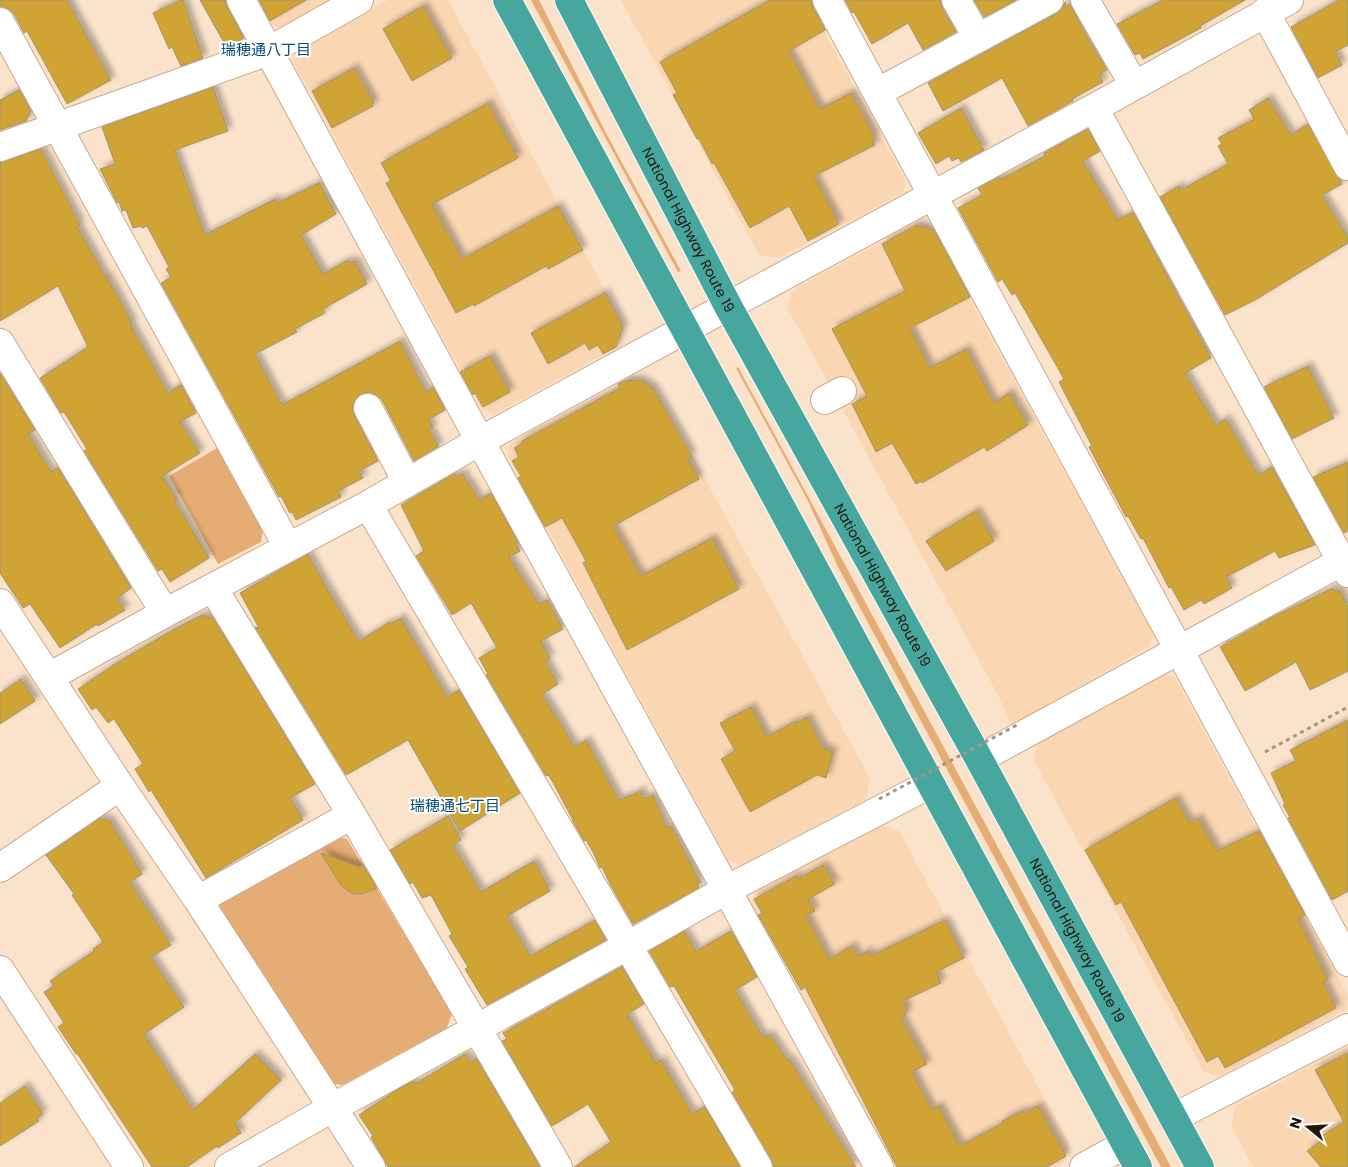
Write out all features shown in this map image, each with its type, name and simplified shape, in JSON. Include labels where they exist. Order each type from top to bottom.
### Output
[{"type":"highway","points":[[507,0],[1132,1155]]},
{"type":"highway","name":"National Highway Route 19","points":[[569,0],[728,306],[979,759],[1200,1167]]},
{"type":"street","points":[[241,0],[480,441],[879,1167]]},
{"type":"street","points":[[0,147],[269,51],[359,0]]},
{"type":"street","points":[[827,0],[1348,962]]},
{"type":"street","points":[[956,0],[978,38]]},
{"type":"street","points":[[878,92],[1049,0]]},
{"type":"street","points":[[1085,0],[1134,85]]},
{"type":"street","points":[[49,677],[1289,0]]},
{"type":"street","points":[[1265,12],[1348,166]]},
{"type":"street","points":[[0,22],[288,547]]},
{"type":"street","points":[[979,759],[1179,651],[1346,564],[1094,108]]},
{"type":"street","points":[[0,343],[165,613]]},
{"type":"street","points":[[368,408],[407,482]]},
{"type":"street","points":[[368,504],[758,1167]]},
{"type":"street","points":[[213,588],[352,815],[558,1167]]},
{"type":"street","points":[[0,603],[120,786],[198,900],[371,1167]]},
{"type":"street","points":[[229,1167],[726,890],[930,784]]},
{"type":"street","points":[[0,868],[120,786]]},
{"type":"street","points":[[198,900],[352,815]]},
{"type":"street","points":[[3,980],[129,1167]]},
{"type":"street","points":[[1173,1118],[1348,1028]]},
{"type":"street","points":[[1084,1167],[1132,1155]]},
{"type":"path","points":[[1241,766],[1348,706]]},
{"type":"path","points":[[879,799],[1018,725]]},
{"type":"shaded area","points":[[258,0],[338,0],[285,29],[272,25]]},
{"type":"shaded area","points":[[388,0],[448,0],[624,325],[618,347],[494,414],[482,410],[294,63],[300,48]]},
{"type":"shaded area","points":[[531,0],[539,0],[607,135],[681,271],[678,272]]},
{"type":"shaded area","points":[[621,0],[807,0],[906,182],[903,193],[779,258],[759,255]]},
{"type":"shaded area","points":[[919,221],[929,225],[1154,635],[1148,647],[1011,726],[999,697],[787,307],[793,290]]},
{"type":"shaded area","points":[[738,367],[1171,1167],[1161,1167],[838,567],[807,499],[736,368]]},
{"type":"shaded area","points":[[635,376],[653,385],[870,778],[866,800],[741,865],[728,860],[507,455],[511,442]]},
{"type":"shaded area","points":[[217,448],[263,531],[261,542],[218,564],[169,476]]},
{"type":"shaded area","points":[[1165,673],[1175,678],[1348,995],[1347,1010],[1219,1077],[1204,1072],[1033,759],[1039,741]]},
{"type":"shaded area","points":[[881,825],[899,831],[1070,1145],[1064,1162],[1055,1167],[895,1167],[751,902],[756,892]]},
{"type":"shaded area","points":[[335,837],[347,839],[452,1013],[447,1028],[342,1085],[330,1083],[218,913],[220,902]]},
{"type":"shaded area","points":[[1348,1046],[1348,1167],[1253,1167],[1232,1127],[1235,1106]]},
{"type":"building","points":[[0,0],[67,0],[111,80],[67,104],[27,31],[24,33],[14,14],[0,6]]},
{"type":"building","points":[[183,0],[203,58],[181,66],[172,47],[169,49],[153,13]]},
{"type":"building","points":[[200,0],[225,0],[244,38],[227,48]]},
{"type":"building","points":[[259,0],[306,0],[270,21]]},
{"type":"building","points":[[770,0],[811,0],[825,30],[789,51],[820,109],[851,93],[875,137],[872,139],[875,145],[814,176],[839,224],[808,241],[789,206],[750,228],[673,95],[677,93],[660,62]]},
{"type":"building","points":[[845,0],[940,0],[942,8],[956,32],[923,50],[908,23],[872,44]]},
{"type":"building","points":[[974,0],[1016,0],[984,17]]},
{"type":"building","points":[[1163,0],[1245,0],[1200,26],[1201,28],[1143,59],[1140,53],[1135,55],[1117,24]]},
{"type":"building","points":[[1339,0],[1348,0],[1348,45],[1335,52],[1342,65],[1318,78],[1291,27]]},
{"type":"building","points":[[1065,2],[1066,6],[1070,4],[1107,70],[1099,74],[1103,82],[1028,126],[1002,78],[943,111],[928,83],[1056,14],[1062,9]]},
{"type":"building","points":[[423,6],[452,58],[412,81],[383,29]]},
{"type":"building","points":[[354,68],[374,103],[372,104],[373,106],[332,128],[312,91]]},
{"type":"building","points":[[213,87],[228,131],[175,150],[205,235],[275,199],[277,203],[319,183],[336,214],[301,235],[323,274],[348,260],[350,263],[355,261],[367,284],[323,309],[325,313],[295,329],[297,332],[255,354],[282,405],[400,341],[426,392],[433,387],[445,410],[428,420],[433,427],[429,430],[439,446],[414,461],[382,400],[369,392],[360,394],[352,408],[378,461],[359,471],[363,478],[338,491],[341,497],[296,520],[281,496],[279,497],[161,283],[171,277],[166,269],[169,267],[147,226],[133,228],[126,210],[122,211],[119,202],[117,203],[100,169],[115,164],[102,127]]},
{"type":"building","points":[[19,90],[31,111],[26,121],[0,130],[0,100]]},
{"type":"building","points":[[1268,98],[1291,135],[1308,124],[1342,184],[1322,195],[1348,238],[1348,243],[1255,300],[1225,315],[1160,197],[1179,186],[1181,190],[1228,164],[1218,146],[1222,144],[1218,138],[1254,119],[1249,110]]},
{"type":"building","points":[[488,103],[518,158],[432,204],[462,259],[558,206],[583,250],[548,269],[546,266],[474,306],[473,304],[456,313],[386,183],[391,181],[381,163]]},
{"type":"building","points":[[961,108],[984,150],[961,162],[959,158],[952,161],[949,156],[936,164],[918,133]]},
{"type":"building","points":[[1088,129],[1100,151],[1083,161],[1118,220],[1133,212],[1211,358],[1185,373],[1216,425],[1226,419],[1258,475],[1272,467],[1315,545],[1279,558],[1275,551],[1226,577],[1232,588],[1204,604],[1201,600],[1184,610],[1171,587],[1169,588],[1143,538],[1141,539],[1128,516],[1126,517],[1089,447],[1092,446],[1059,382],[1064,379],[1015,293],[1012,295],[1002,279],[998,282],[958,208],[982,195],[978,188],[999,177],[1001,179],[1045,156],[1044,153]]},
{"type":"building","points":[[41,149],[80,225],[77,226],[104,276],[106,275],[132,323],[130,324],[168,393],[181,385],[196,413],[180,422],[200,453],[162,476],[177,499],[174,500],[209,558],[170,582],[162,569],[158,571],[84,451],[87,449],[64,412],[61,413],[40,378],[88,347],[58,286],[0,321],[0,163]]},
{"type":"building","points":[[917,225],[934,230],[970,297],[910,328],[930,368],[966,349],[994,403],[1009,393],[1028,425],[987,451],[984,447],[922,483],[922,481],[916,484],[892,443],[876,452],[852,404],[867,396],[832,329],[905,291],[882,244]]},
{"type":"building","points":[[605,293],[623,327],[616,347],[603,354],[598,345],[589,350],[585,343],[548,364],[531,333]]},
{"type":"building","points":[[490,356],[510,392],[483,407],[475,393],[473,395],[460,372]]},
{"type":"building","points":[[1308,366],[1334,418],[1292,439],[1264,387]]},
{"type":"building","points":[[0,373],[35,430],[28,434],[51,472],[58,468],[131,588],[117,598],[125,610],[98,626],[97,624],[60,648],[30,604],[23,608],[0,573]]},
{"type":"building","points":[[641,380],[653,388],[692,456],[688,459],[699,479],[613,526],[641,576],[712,538],[739,589],[627,650],[583,563],[586,561],[562,518],[545,527],[518,478],[521,476],[512,461],[519,457],[514,448],[523,443],[522,441],[620,388],[618,384],[624,381]]},
{"type":"building","points":[[1348,462],[1348,531],[1344,533],[1313,477]]},
{"type":"building","points":[[454,474],[456,476],[463,474],[479,500],[491,493],[518,542],[515,543],[520,551],[509,557],[539,604],[547,600],[563,629],[541,641],[550,658],[545,661],[558,684],[542,694],[575,747],[586,740],[619,800],[641,791],[644,799],[653,795],[667,828],[671,826],[700,882],[697,883],[699,888],[633,924],[602,867],[600,868],[586,840],[584,841],[572,820],[551,779],[548,775],[546,776],[486,675],[488,674],[479,658],[497,648],[471,603],[452,615],[416,556],[424,551],[401,505]]},
{"type":"building","points":[[976,511],[994,541],[946,571],[926,541]]},
{"type":"building","points":[[308,554],[359,641],[390,622],[390,624],[401,618],[447,697],[459,690],[520,793],[460,831],[408,740],[346,775],[255,627],[259,628],[240,593]]},
{"type":"building","points":[[1331,589],[1341,592],[1348,607],[1348,671],[1310,690],[1296,662],[1245,691],[1220,647],[1273,617]]},
{"type":"building","points":[[202,615],[213,618],[315,784],[290,798],[303,820],[206,878],[151,790],[149,792],[135,769],[143,764],[114,719],[108,723],[96,707],[92,710],[78,689],[115,664]]},
{"type":"building","points":[[21,679],[35,701],[0,724],[0,693]]},
{"type":"building","points":[[751,707],[767,737],[807,717],[823,748],[833,752],[826,778],[817,775],[750,812],[721,759],[735,751],[720,723]]},
{"type":"building","points":[[1348,720],[1348,891],[1332,900],[1288,818],[1290,817],[1283,805],[1285,804],[1271,773],[1296,761],[1290,750]]},
{"type":"building","points":[[1175,798],[1190,823],[1198,818],[1217,851],[1259,831],[1305,915],[1298,918],[1328,980],[1323,982],[1336,1008],[1225,1068],[1218,1056],[1207,1062],[1121,902],[1116,905],[1085,850]]},
{"type":"building","points":[[448,816],[461,840],[453,845],[481,892],[534,861],[550,891],[507,916],[530,956],[595,920],[606,940],[487,1005],[465,969],[468,967],[449,936],[452,934],[431,895],[422,898],[413,882],[410,884],[390,850]]},
{"type":"building","points":[[100,818],[110,821],[142,874],[130,882],[171,945],[151,957],[184,1007],[144,1034],[193,1110],[255,1054],[281,1080],[235,1123],[241,1133],[218,1148],[217,1146],[187,1167],[152,1167],[58,1027],[64,1023],[44,992],[54,986],[50,981],[94,951],[93,949],[103,942],[72,895],[74,894],[46,855]]},
{"type":"building","points":[[321,853],[359,867],[363,865],[377,888],[362,894],[354,894],[347,890],[340,884]]},
{"type":"building","points":[[823,865],[835,884],[808,899],[815,911],[806,916],[829,959],[852,946],[858,957],[868,951],[871,956],[945,920],[964,958],[936,972],[941,983],[903,1001],[908,1010],[904,1012],[906,1015],[901,1018],[927,1064],[912,1072],[932,1110],[939,1106],[960,1146],[1003,1123],[1002,1121],[1022,1111],[1023,1113],[1038,1106],[1066,1156],[1047,1167],[897,1167],[805,987],[801,990],[758,915],[762,913],[754,899],[796,876],[798,879]]},
{"type":"building","points":[[684,931],[696,951],[731,931],[757,977],[735,990],[763,1037],[770,1035],[788,1061],[790,1060],[856,1167],[774,1167],[732,1092],[735,1090],[674,986],[670,987],[649,951]]},
{"type":"building","points":[[622,967],[644,1004],[627,1014],[656,1063],[661,1060],[692,1113],[705,1107],[740,1167],[574,1167],[611,1142],[588,1104],[552,1126],[502,1041],[507,1039],[503,1033]]},
{"type":"building","points":[[1348,1053],[1348,1167],[1321,1167],[1307,1151],[1322,1140],[1320,1137],[1344,1122],[1315,1070]]},
{"type":"building","points":[[465,1054],[470,1062],[476,1058],[540,1167],[388,1167],[371,1137],[373,1136],[359,1115],[395,1091],[413,1081],[415,1084]]},
{"type":"building","points":[[25,1086],[43,1114],[37,1118],[39,1121],[0,1146],[0,1103]]},
{"type":"district","name":"瑞穂通八丁目","points":[[266,49]]},
{"type":"district","name":"瑞穂通七丁目","points":[[455,805]]}]
